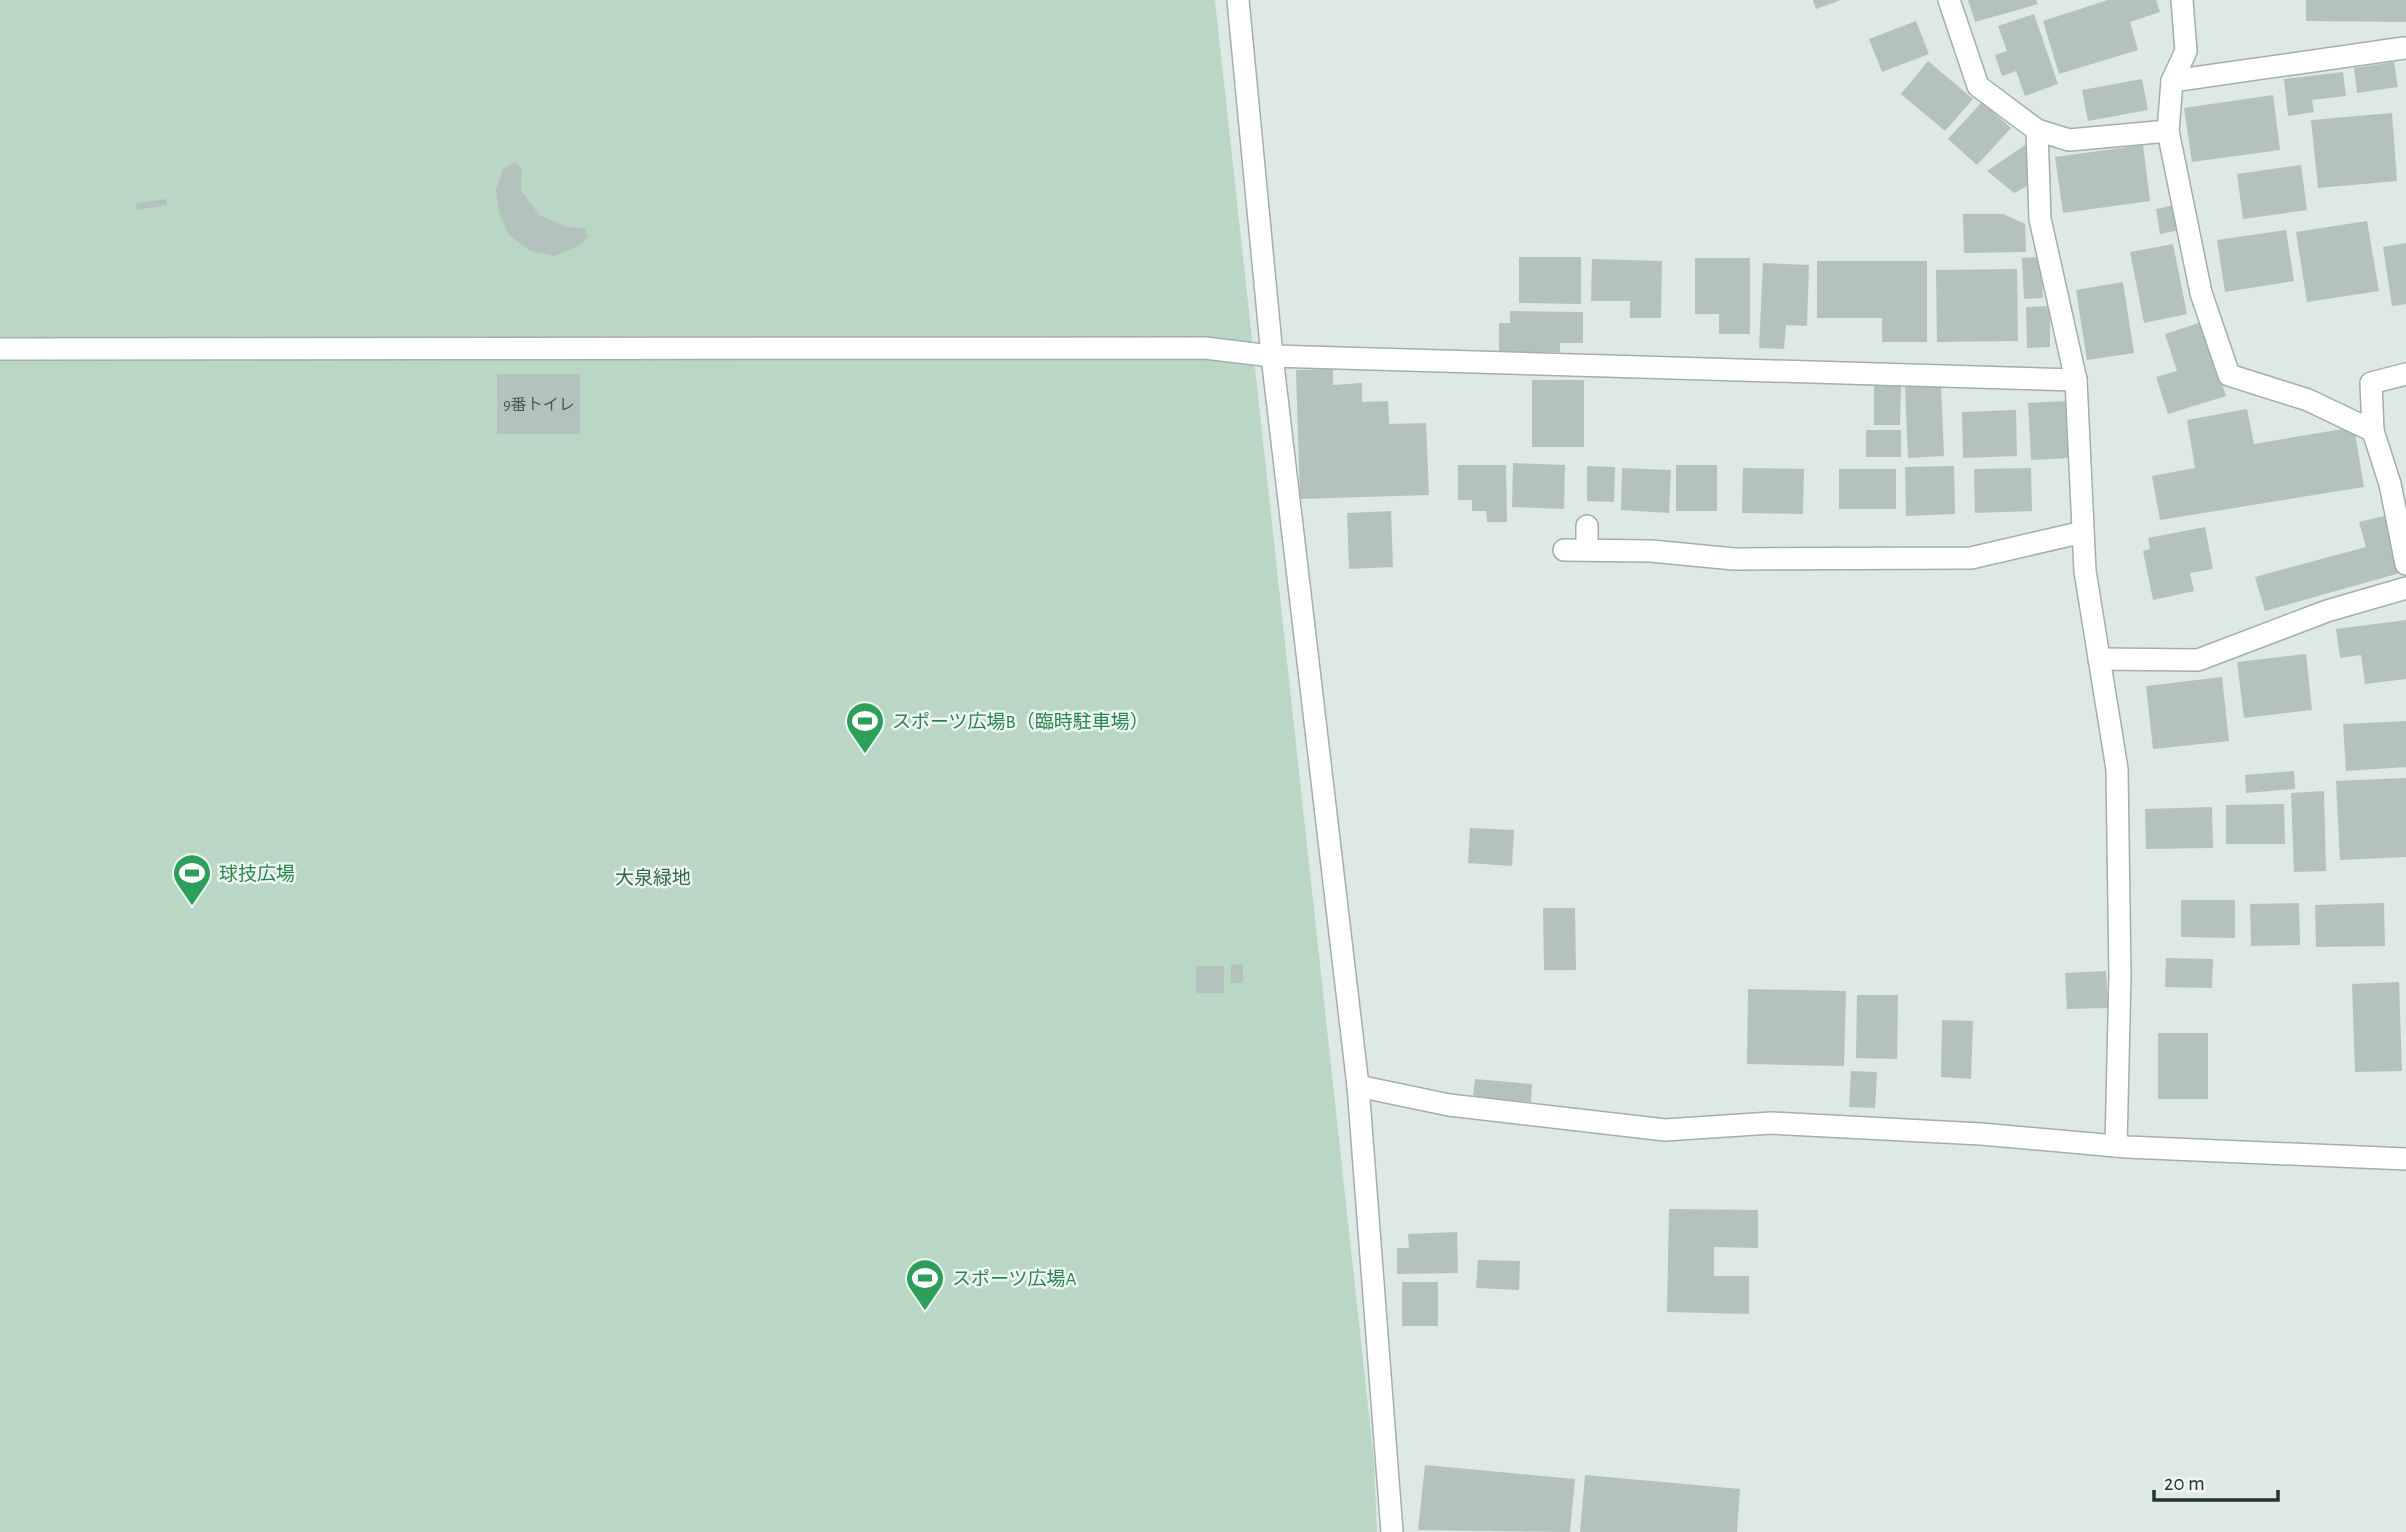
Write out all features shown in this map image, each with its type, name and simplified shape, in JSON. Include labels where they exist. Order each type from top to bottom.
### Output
[{"type":"street","points":[[1238,0],[1272,356],[1358,1086],[1392,1532]]},
{"type":"street","points":[[1949,0],[1978,86],[2037,130],[2070,140],[2168,131]]},
{"type":"street","points":[[2182,0],[2186,51],[2172,81],[2168,131],[2201,293],[2229,375],[2308,400],[2373,431]]},
{"type":"street","points":[[2172,81],[2405,51]]},
{"type":"street","points":[[2037,130],[2040,219],[2076,380],[2085,571],[2117,769],[2120,976],[2116,1146]]},
{"type":"street","points":[[0,349],[1205,348],[1272,356],[2076,380]]},
{"type":"street","points":[[2406,374],[2371,383],[2373,431],[2390,484],[2406,564]]},
{"type":"street","points":[[1587,526],[1587,550]]},
{"type":"street","points":[[1564,550],[1651,551],[1734,559],[1821,548],[1971,558],[2083,532]]},
{"type":"street","points":[[2099,659],[2198,660],[2327,611],[2406,588]]},
{"type":"street","points":[[1358,1086],[1448,1105],[1665,1130],[1771,1124],[1981,1134],[2116,1146],[2406,1159]]},
{"type":"green space","name":"大泉緑地","points":[[0,0],[1215,0],[1374,1461],[1377,1532],[0,1532]]},
{"type":"building","points":[[1813,0],[1841,0],[1816,9]]},
{"type":"building","points":[[1968,0],[2036,0],[2038,4],[1975,22]]},
{"type":"building","points":[[2108,0],[2156,0],[2160,12],[2130,22],[2138,50],[2059,74],[2043,21]]},
{"type":"building","points":[[2306,0],[2406,0],[2406,22],[2306,21]]},
{"type":"building","points":[[2034,14],[2058,84],[2025,96],[2016,71],[2002,76],[1995,55],[2007,51],[1998,26]]},
{"type":"building","points":[[1916,21],[1929,54],[1882,72],[1869,39]]},
{"type":"building","points":[[1928,61],[1973,99],[1945,131],[1901,94]]},
{"type":"building","points":[[2394,62],[2398,87],[2357,93],[2354,68]]},
{"type":"building","points":[[2343,72],[2346,96],[2312,100],[2314,112],[2288,116],[2284,79]]},
{"type":"building","points":[[2142,79],[2148,110],[2088,121],[2082,90]]},
{"type":"building","points":[[2273,95],[2280,150],[2192,162],[2184,108]]},
{"type":"building","points":[[1982,102],[2011,128],[1977,165],[1948,139]]},
{"type":"building","points":[[2392,113],[2397,181],[2318,188],[2311,120]]},
{"type":"building","points":[[2028,143],[2033,183],[2014,193],[1987,171]]},
{"type":"building","points":[[2143,145],[2150,201],[2063,213],[2055,157]]},
{"type":"building","points":[[515,162],[522,168],[521,190],[539,215],[567,227],[585,228],[588,237],[580,245],[555,256],[530,251],[509,235],[499,213],[496,190],[503,169]]},
{"type":"building","points":[[2301,165],[2307,210],[2243,219],[2237,174]]},
{"type":"building","points":[[166,199],[167,205],[137,210],[136,203]]},
{"type":"building","points":[[2176,205],[2180,230],[2160,234],[2156,209]]},
{"type":"building","points":[[1963,214],[2003,214],[2025,224],[2026,252],[1964,253]]},
{"type":"building","points":[[2367,221],[2379,291],[2307,302],[2296,232]]},
{"type":"building","points":[[2286,230],[2294,281],[2225,292],[2217,240]]},
{"type":"building","points":[[2406,243],[2406,304],[2392,306],[2383,247]]},
{"type":"building","points":[[2173,244],[2187,314],[2144,323],[2130,252]]},
{"type":"building","points":[[1519,257],[1581,257],[1581,304],[1519,303]]},
{"type":"building","points":[[2041,257],[2043,298],[2024,299],[2022,258]]},
{"type":"building","points":[[1695,258],[1750,258],[1750,334],[1719,334],[1719,314],[1695,314]]},
{"type":"building","points":[[1592,259],[1662,261],[1661,318],[1630,318],[1630,301],[1591,301]]},
{"type":"building","points":[[1817,261],[1927,261],[1927,342],[1882,342],[1882,318],[1817,318]]},
{"type":"building","points":[[1763,263],[1809,265],[1807,326],[1786,325],[1784,349],[1759,348]]},
{"type":"building","points":[[2017,269],[2018,341],[1937,342],[1936,270]]},
{"type":"building","points":[[2123,282],[2134,353],[2087,360],[2076,290]]},
{"type":"building","points":[[2050,306],[2050,347],[2027,348],[2026,307]]},
{"type":"building","points":[[1510,311],[1583,312],[1583,343],[1560,343],[1560,352],[1499,352],[1499,323],[1510,323]]},
{"type":"building","points":[[2202,322],[2226,396],[2168,414],[2156,377],[2177,371],[2165,334]]},
{"type":"building","points":[[1333,369],[1333,385],[1362,383],[1362,402],[1388,401],[1389,424],[1426,423],[1429,495],[1300,499],[1296,370]]},
{"type":"building","points":[[497,374],[580,374],[580,434],[497,434]]},
{"type":"building","points":[[1532,380],[1584,380],[1584,447],[1532,447]]},
{"type":"building","points":[[1941,385],[1944,456],[1908,458],[1905,387]]},
{"type":"building","points":[[1874,386],[1901,386],[1900,425],[1874,425]]},
{"type":"building","points":[[2066,401],[2069,458],[2031,460],[2028,403]]},
{"type":"building","points":[[2247,409],[2254,444],[2354,427],[2364,487],[2160,520],[2152,476],[2195,468],[2187,420]]},
{"type":"building","points":[[2016,410],[2017,456],[1963,458],[1962,412]]},
{"type":"building","points":[[1866,430],[1901,430],[1901,457],[1866,457]]},
{"type":"building","points":[[1513,463],[1565,465],[1564,509],[1512,507]]},
{"type":"building","points":[[1458,465],[1506,465],[1507,522],[1487,522],[1486,511],[1472,511],[1472,500],[1458,500]]},
{"type":"building","points":[[1676,465],[1717,465],[1717,511],[1676,511]]},
{"type":"building","points":[[1587,466],[1615,467],[1614,502],[1587,501]]},
{"type":"building","points":[[1954,466],[1955,514],[1906,516],[1905,467]]},
{"type":"building","points":[[1622,468],[1671,470],[1669,513],[1621,510]]},
{"type":"building","points":[[1743,468],[1804,469],[1803,514],[1742,513]]},
{"type":"building","points":[[2031,468],[2032,511],[1975,513],[1974,469]]},
{"type":"building","points":[[1839,469],[1896,469],[1896,509],[1839,509]]},
{"type":"building","points":[[1391,511],[1393,567],[1349,569],[1347,513]]},
{"type":"building","points":[[2384,516],[2400,573],[2265,611],[2255,577],[2366,547],[2359,522]]},
{"type":"building","points":[[2205,527],[2213,569],[2190,573],[2194,591],[2153,600],[2143,551],[2150,549],[2148,538]]},
{"type":"building","points":[[2406,620],[2406,679],[2365,684],[2361,655],[2340,658],[2336,629]]},
{"type":"building","points":[[2306,654],[2312,710],[2244,718],[2237,662]]},
{"type":"building","points":[[2222,677],[2229,741],[2153,749],[2146,686]]},
{"type":"building","points":[[2406,721],[2406,767],[2346,771],[2343,724]]},
{"type":"building","points":[[2294,771],[2295,789],[2246,793],[2245,775]]},
{"type":"building","points":[[2406,778],[2406,857],[2340,860],[2336,781]]},
{"type":"building","points":[[2324,791],[2326,871],[2294,872],[2291,793]]},
{"type":"building","points":[[2284,804],[2285,844],[2226,844],[2226,805]]},
{"type":"building","points":[[2212,807],[2213,848],[2146,849],[2145,809]]},
{"type":"building","points":[[1470,828],[1514,830],[1512,866],[1468,863]]},
{"type":"building","points":[[2181,900],[2235,900],[2235,938],[2181,937]]},
{"type":"building","points":[[2299,903],[2300,945],[2251,946],[2250,904]]},
{"type":"building","points":[[2384,903],[2385,946],[2316,947],[2315,905]]},
{"type":"building","points":[[1543,908],[1575,908],[1576,970],[1544,970]]},
{"type":"building","points":[[2166,958],[2213,959],[2212,988],[2165,987]]},
{"type":"building","points":[[1243,964],[1243,983],[1231,983],[1231,965]]},
{"type":"building","points":[[1196,966],[1224,966],[1224,993],[1196,993]]},
{"type":"building","points":[[2106,971],[2108,1008],[2067,1009],[2065,973]]},
{"type":"building","points":[[2399,982],[2402,1071],[2355,1072],[2352,984]]},
{"type":"building","points":[[1748,989],[1846,991],[1844,1066],[1747,1064]]},
{"type":"building","points":[[1857,995],[1898,995],[1897,1059],[1856,1058]]},
{"type":"building","points":[[1942,1020],[1973,1021],[1971,1079],[1941,1077]]},
{"type":"building","points":[[2158,1033],[2208,1033],[2208,1099],[2158,1099]]},
{"type":"building","points":[[1851,1071],[1877,1072],[1875,1108],[1849,1107]]},
{"type":"building","points":[[1475,1079],[1532,1084],[1531,1102],[1473,1097]]},
{"type":"building","points":[[1669,1209],[1758,1210],[1758,1248],[1714,1247],[1714,1276],[1749,1276],[1749,1314],[1667,1312]]},
{"type":"building","points":[[1457,1232],[1458,1273],[1397,1274],[1397,1248],[1409,1248],[1408,1234]]},
{"type":"building","points":[[1478,1260],[1520,1261],[1519,1290],[1476,1288]]},
{"type":"building","points":[[1402,1282],[1438,1282],[1438,1326],[1402,1326]]},
{"type":"building","points":[[1425,1465],[1575,1479],[1570,1532],[1418,1530]]},
{"type":"building","points":[[1585,1475],[1740,1489],[1737,1532],[1580,1532]]},
{"type":"place","name":"スポーツ広場B（臨時駐車場）","points":[[865,755]]},
{"type":"place","name":"球技広場","points":[[192,907]]},
{"type":"place","name":"スポーツ広場A","points":[[925,1312]]}]
